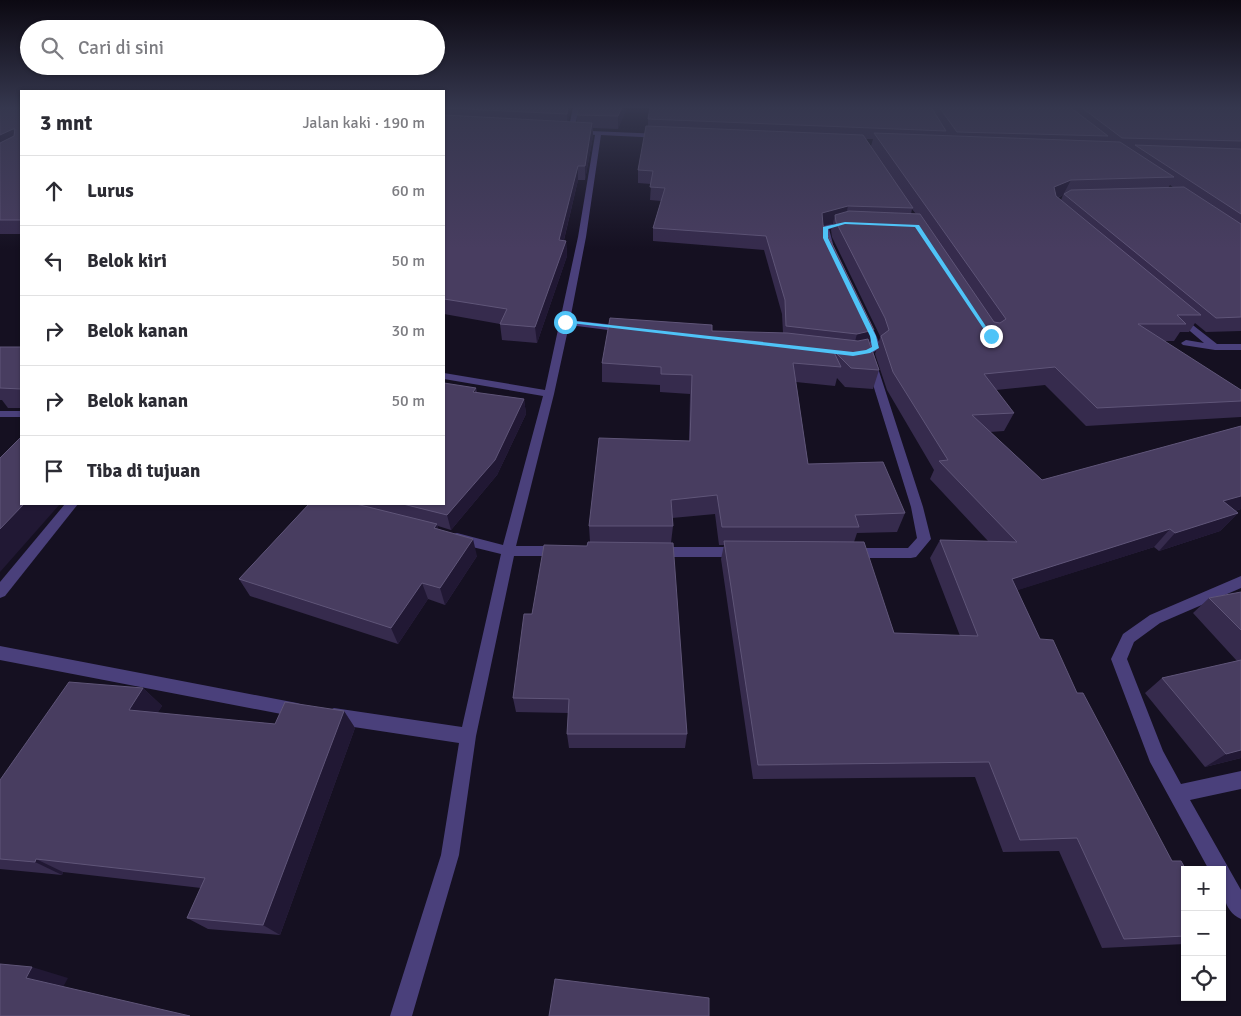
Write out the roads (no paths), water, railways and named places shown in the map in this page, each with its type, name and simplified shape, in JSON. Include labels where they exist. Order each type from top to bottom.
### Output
[{"type":"street","points":[[401,1016],[450,855],[468,736],[508,551],[549,394],[565,322],[582,237],[595,154]]},
{"type":"street","points":[[835,255],[826,238],[825,228],[854,223]]},
{"type":"street","points":[[1171,310],[1214,347]]},
{"type":"street","points":[[843,352],[868,352],[876,348],[873,336],[860,311]]},
{"type":"street","points":[[565,322],[634,330]]},
{"type":"street","points":[[1186,343],[1214,347],[1241,347]]},
{"type":"street","points":[[832,552],[910,553],[924,539],[917,507],[868,352]]},
{"type":"street","points":[[445,376],[549,394]]},
{"type":"street","points":[[0,414],[20,414]]},
{"type":"street","points":[[0,592],[71,505]]},
{"type":"street","points":[[441,534],[508,551],[577,552]]},
{"type":"street","points":[[646,552],[754,552]]},
{"type":"street","points":[[1217,866],[1156,756],[1119,659],[1128,638],[1155,619],[1241,582]]},
{"type":"street","points":[[0,653],[317,713],[468,736]]},
{"type":"street","points":[[1177,794],[1241,780]]},
{"type":"street","points":[[1226,882],[1241,909]]}]
